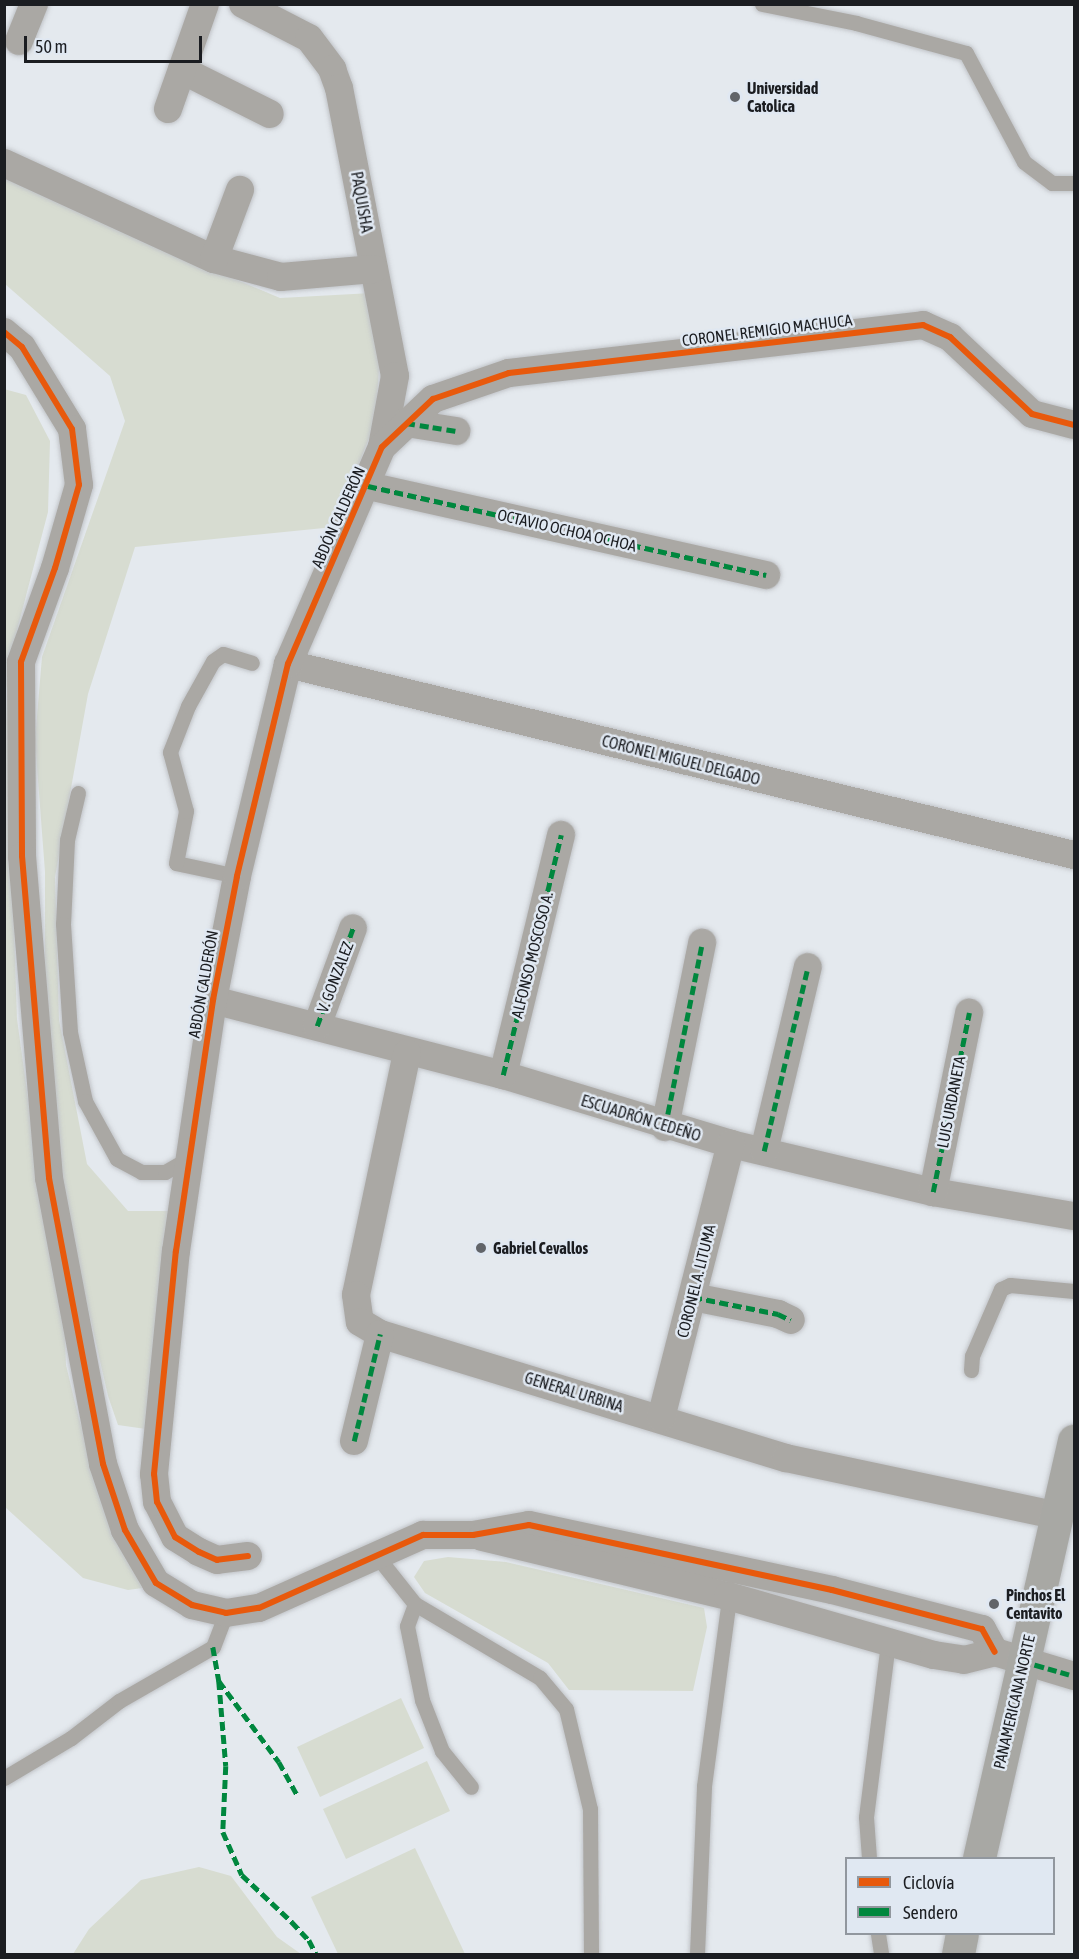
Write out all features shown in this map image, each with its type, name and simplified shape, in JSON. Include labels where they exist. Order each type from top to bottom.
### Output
[{"type":"main road","name":"PANAMERICANA NORTE","points":[[979,1857],[1008,1656],[1059,1516],[1074,1441]]},
{"type":"main road","points":[[958,1954],[963,1935]]},
{"type":"street","points":[[19,41],[34,4]]},
{"type":"street","points":[[168,109],[205,4]]},
{"type":"street","name":"PAQUISHA","points":[[243,4],[309,38],[332,69],[344,107],[395,376],[382,447]]},
{"type":"street","points":[[183,70],[270,114]]},
{"type":"street","points":[[4,163],[214,259],[281,276],[374,269]]},
{"type":"street","points":[[214,259],[240,190]]},
{"type":"street","name":"CORONEL REMIGIO MACHUCA","points":[[433,399],[509,373],[923,325],[950,337],[1032,414],[1074,425]]},
{"type":"street","points":[[10,343],[72,429],[79,485],[55,568],[21,662],[22,855],[49,1178],[103,1464],[125,1530],[156,1583],[192,1605],[226,1613],[259,1608],[423,1535],[473,1535],[529,1525],[735,1568],[839,1610],[888,1642],[964,1660],[1008,1656],[1074,1676]]},
{"type":"street","name":"ABDÓN CALDERÓN","points":[[248,1556],[218,1560],[199,1552],[175,1537],[158,1502],[154,1474],[189,1158],[213,1000],[237,876],[288,664],[368,486],[382,447],[433,399]]},
{"type":"street","points":[[406,423],[456,431]]},
{"type":"street","name":"OCTAVIO OCHOA OCHOA","points":[[368,486],[766,575]]},
{"type":"street","name":"CORONEL MIGUEL DELGADO","points":[[288,664],[1074,855]]},
{"type":"street","name":"ALFONSO MOSCOSO A.","points":[[503,1075],[561,836]]},
{"type":"street","name":"V. GONZALEZ","points":[[317,1026],[353,928]]},
{"type":"street","points":[[666,1126],[702,943]]},
{"type":"street","points":[[764,1151],[808,967]]},
{"type":"street","name":"ESCUADRÓN CEDEÑO","points":[[213,1000],[317,1026],[407,1053],[503,1075],[731,1144],[933,1192],[1074,1216]]},
{"type":"street","name":"LUIS URDANETA","points":[[933,1192],[969,1013]]},
{"type":"street","name":"GENERAL URBINA","points":[[407,1053],[356,1295],[360,1322],[380,1334],[786,1458],[1059,1516]]},
{"type":"street","name":"CORONEL A. LITUMA","points":[[661,1418],[731,1144]]},
{"type":"street","points":[[693,1297],[778,1314],[790,1320]]},
{"type":"street","points":[[354,1441],[380,1334]]},
{"type":"street","points":[[473,1535],[728,1596],[982,1629],[1008,1656]]},
{"type":"lane","points":[[762,4],[856,23],[966,53],[1024,162],[1053,183],[1074,183]]},
{"type":"lane","points":[[237,876],[176,863],[186,811],[170,752],[188,706],[213,661],[223,654],[252,663]]},
{"type":"lane","points":[[78,793],[67,840],[63,924],[70,1032],[85,1101],[117,1159],[141,1172],[165,1172],[189,1158]]},
{"type":"lane","points":[[971,1370],[972,1356],[1001,1289],[1010,1285],[1049,1292],[1074,1291]]},
{"type":"lane","points":[[376,1555],[415,1604],[540,1678],[566,1709],[590,1809],[591,1954]]},
{"type":"lane","points":[[697,1954],[704,1786],[728,1596],[735,1568]]},
{"type":"lane","points":[[415,1604],[407,1626],[422,1700],[442,1751],[471,1787]]},
{"type":"lane","points":[[4,1778],[71,1738],[119,1701],[213,1647],[226,1613]]},
{"type":"lane","points":[[869,1857],[866,1817],[888,1642]]},
{"type":"lane","points":[[878,1935],[881,1954]]},
{"type":"shaded area","points":[[4,174],[104,224],[280,298],[372,293],[381,343],[375,423],[334,527],[135,547],[88,694],[55,877],[59,1020],[87,1164],[128,1211],[170,1211],[146,1429],[118,1425],[108,1396],[74,1247],[54,1130],[45,968],[45,872],[35,740],[42,657],[125,421],[110,376],[5,284]]},
{"type":"shaded area","points":[[4,389],[26,395],[50,441],[48,512],[17,630],[6,690],[17,1019],[52,1272],[64,1314],[66,1365],[79,1419],[122,1547],[142,1588],[128,1590],[83,1578],[5,1507]]},
{"type":"shaded area","points":[[448,1557],[506,1562],[704,1608],[707,1627],[693,1691],[569,1690],[548,1663],[425,1593],[414,1577],[424,1561]]},
{"type":"shaded area","points":[[401,1698],[424,1748],[320,1797],[297,1747]]},
{"type":"shaded area","points":[[427,1761],[450,1811],[346,1859],[323,1809]]},
{"type":"shaded area","points":[[415,1848],[465,1954],[338,1954],[311,1897]]},
{"type":"shaded area","points":[[199,1867],[231,1876],[277,1937],[301,1954],[73,1954],[89,1929],[141,1880]]},
{"type":"marked path","points":[[406,423],[456,431]]},
{"type":"marked path","points":[[368,486],[766,575]]},
{"type":"marked path","points":[[503,1075],[561,835]]},
{"type":"marked path","points":[[317,1026],[353,928]]},
{"type":"marked path","points":[[665,1127],[702,943]]},
{"type":"marked path","points":[[764,1151],[808,967]]},
{"type":"marked path","points":[[933,1192],[969,1013]]},
{"type":"marked path","points":[[693,1297],[778,1314],[791,1320]]},
{"type":"marked path","points":[[354,1441],[380,1334]]},
{"type":"marked path","points":[[213,1647],[219,1681],[279,1762],[297,1795]]},
{"type":"marked path","points":[[1022,1661],[1074,1676]]},
{"type":"marked path","points":[[219,1681],[226,1766],[223,1832],[242,1875],[309,1940],[316,1954]]},
{"type":"cycle path","points":[[248,1556],[217,1560],[199,1552],[175,1537],[157,1502],[154,1474],[176,1251],[213,1000],[237,876],[288,664],[382,447],[433,399],[509,373],[923,325],[950,337],[1032,414],[1074,425]]},
{"type":"cycle path","points":[[4,332],[22,347],[72,429],[79,485],[55,568],[21,662],[22,856],[49,1178],[103,1464],[125,1530],[156,1583],[192,1605],[226,1613],[259,1608],[423,1535],[473,1535],[529,1525],[832,1590],[982,1629],[995,1652]]},
{"type":"place","name":"Universidad Catolica","points":[[735,97]]},
{"type":"place","name":"Gabriel Cevallos","points":[[481,1248]]},
{"type":"place","name":"Pinchos El Centavito","points":[[994,1604]]}]
